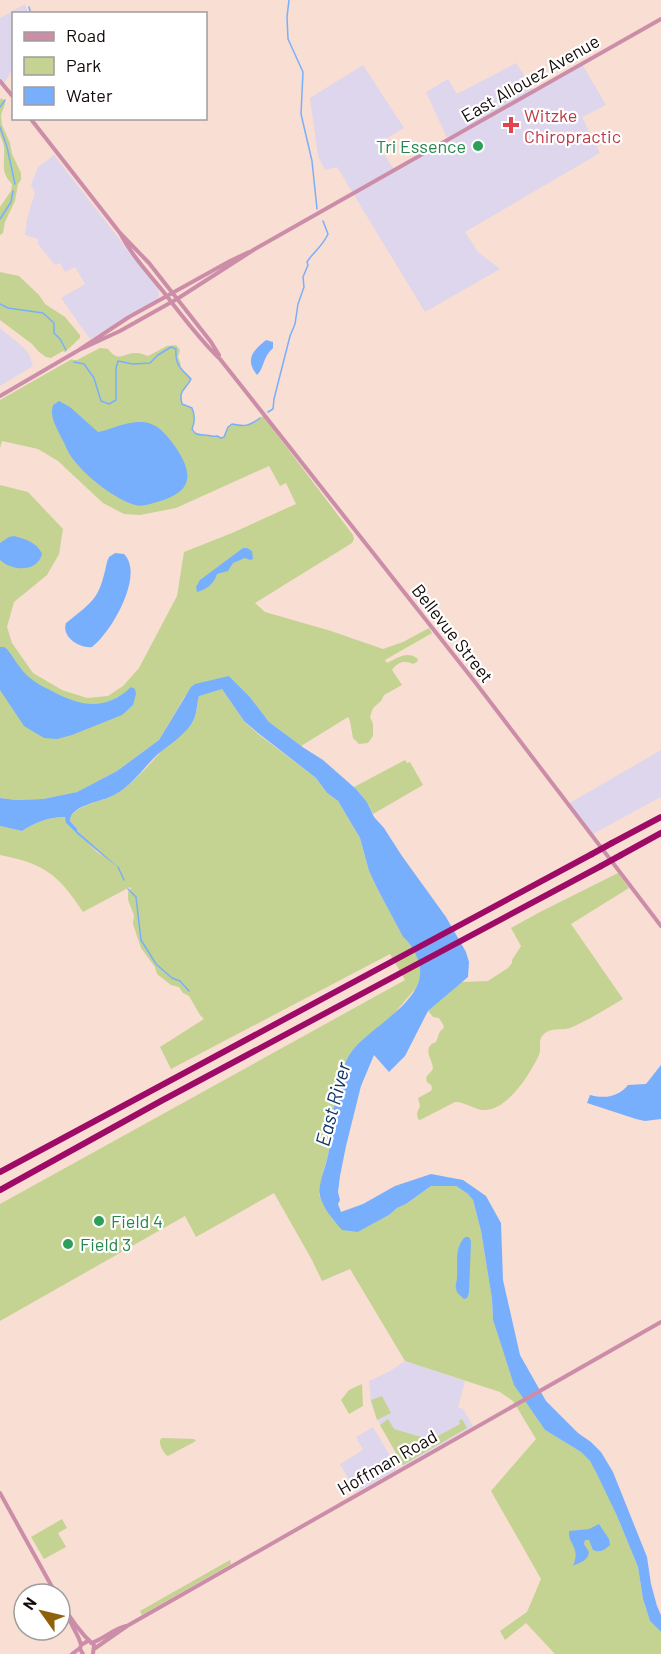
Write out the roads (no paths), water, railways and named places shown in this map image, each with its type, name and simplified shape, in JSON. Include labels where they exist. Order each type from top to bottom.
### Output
[{"type":"highway","points":[[0,1172],[661,817]]},
{"type":"highway","points":[[0,1190],[661,833]]},
{"type":"street","name":"East Allouez Avenue","points":[[79,350],[120,331],[171,302],[255,249],[661,19]]},
{"type":"street","points":[[0,81],[12,96]]},
{"type":"street","name":"Bellevue Street","points":[[32,120],[120,233],[132,253],[220,359],[474,681],[661,926]]},
{"type":"street","name":"Bellevue Street","points":[[120,233],[141,253],[177,298],[211,342],[220,359]]},
{"type":"street","name":"East Allouez Avenue","points":[[0,396],[172,292],[255,249]]},
{"type":"street","name":"Hoffman Road","points":[[93,1652],[127,1626],[661,1322]]},
{"type":"street","points":[[0,1493],[49,1582]]},
{"type":"street","points":[[72,1621],[89,1642],[93,1652]]},
{"type":"street","points":[[72,1626],[78,1635],[82,1654]]},
{"type":"street","name":"Hoffman Road","points":[[80,1646],[84,1642],[101,1640],[118,1628],[127,1626]]},
{"type":"street","points":[[72,1654],[80,1646]]},
{"type":"water","points":[[266,340],[273,342],[273,348],[257,375],[251,364],[252,355]]},
{"type":"water","points":[[59,401],[70,407],[98,432],[134,422],[149,423],[161,430],[174,445],[185,464],[187,480],[184,487],[169,498],[152,504],[135,505],[101,486],[78,465],[56,427],[52,409],[53,405]]},
{"type":"water","points":[[14,536],[31,542],[40,550],[42,554],[35,564],[30,567],[17,568],[0,560],[0,543]]},
{"type":"water","points":[[243,548],[252,551],[253,559],[245,558],[233,563],[228,571],[217,574],[210,586],[197,592],[196,587],[200,580]]},
{"type":"water","points":[[115,553],[124,554],[129,563],[131,575],[128,589],[116,617],[100,640],[92,647],[82,646],[66,633],[66,623],[94,598],[109,557]]},
{"type":"water","points":[[0,647],[7,649],[30,678],[71,700],[92,704],[102,703],[121,695],[131,687],[135,689],[136,694],[133,705],[122,715],[72,735],[57,739],[44,738],[24,726],[0,690]]},
{"type":"water","points":[[229,676],[250,697],[269,722],[323,760],[356,789],[367,802],[374,817],[446,917],[466,952],[469,962],[468,977],[428,1011],[405,1056],[389,1072],[374,1055],[361,1086],[346,1146],[338,1192],[341,1212],[363,1204],[395,1186],[431,1174],[463,1180],[486,1196],[501,1223],[503,1280],[520,1355],[546,1401],[601,1452],[613,1472],[647,1557],[651,1584],[661,1615],[661,1632],[650,1621],[643,1599],[638,1567],[617,1516],[590,1461],[581,1452],[545,1430],[514,1385],[493,1320],[492,1299],[481,1231],[473,1200],[456,1186],[431,1186],[389,1215],[358,1232],[342,1230],[321,1201],[319,1192],[329,1150],[333,1111],[346,1061],[359,1044],[408,1000],[416,988],[420,974],[415,953],[403,937],[377,888],[369,871],[360,838],[338,801],[327,793],[316,778],[244,721],[222,689],[199,696],[191,724],[127,787],[75,811],[71,816],[70,821],[77,831],[118,867],[72,829],[66,823],[65,817],[43,821],[22,831],[0,826],[0,798],[43,799],[77,792],[117,771],[159,740],[191,687]]},
{"type":"water","points":[[661,1065],[661,1119],[645,1121],[587,1103],[590,1095],[611,1096],[628,1085],[646,1084]]},
{"type":"water","points":[[465,1237],[469,1237],[471,1241],[469,1293],[464,1299],[456,1290],[456,1286],[457,1256],[459,1246]]},
{"type":"water","points":[[599,1524],[609,1539],[610,1545],[596,1551],[593,1550],[589,1540],[585,1540],[588,1555],[583,1561],[573,1566],[576,1554],[569,1531],[589,1529]]},
{"type":"waterway","points":[[289,0],[288,39],[303,72],[301,114],[312,161],[317,209]]},
{"type":"waterway","points":[[29,7],[30,12]]},
{"type":"waterway","points":[[0,107],[5,100]]},
{"type":"waterway","points":[[0,127],[15,184]]},
{"type":"waterway","points":[[0,219],[11,202],[13,191]]},
{"type":"waterway","points":[[268,412],[273,409],[304,287],[303,277],[307,262],[328,234],[323,221]]},
{"type":"waterway","points":[[0,304],[8,308],[43,313],[54,323],[54,333],[66,350]]},
{"type":"waterway","points":[[74,362],[84,364],[94,378],[101,401],[109,404],[116,400],[118,361],[133,364],[150,363],[171,347],[176,349],[179,366],[191,379],[182,392],[181,399],[182,404],[192,408],[194,413],[192,429],[195,433],[221,438],[232,424],[247,425],[260,418]]},
{"type":"waterway","points":[[118,867],[124,880]]},
{"type":"waterway","points":[[128,889],[136,897],[141,940],[156,964],[172,978],[180,981],[189,991]]},
{"type":"place","name":"Witzke Chiropractic","points":[[511,125]]},
{"type":"place","name":"Tri Essence","points":[[478,146]]},
{"type":"place","name":"Field 4","points":[[99,1221]]},
{"type":"place","name":"Field 3","points":[[68,1244]]},
{"type":"water label","name":"East River","points":[[332,1104]]}]
